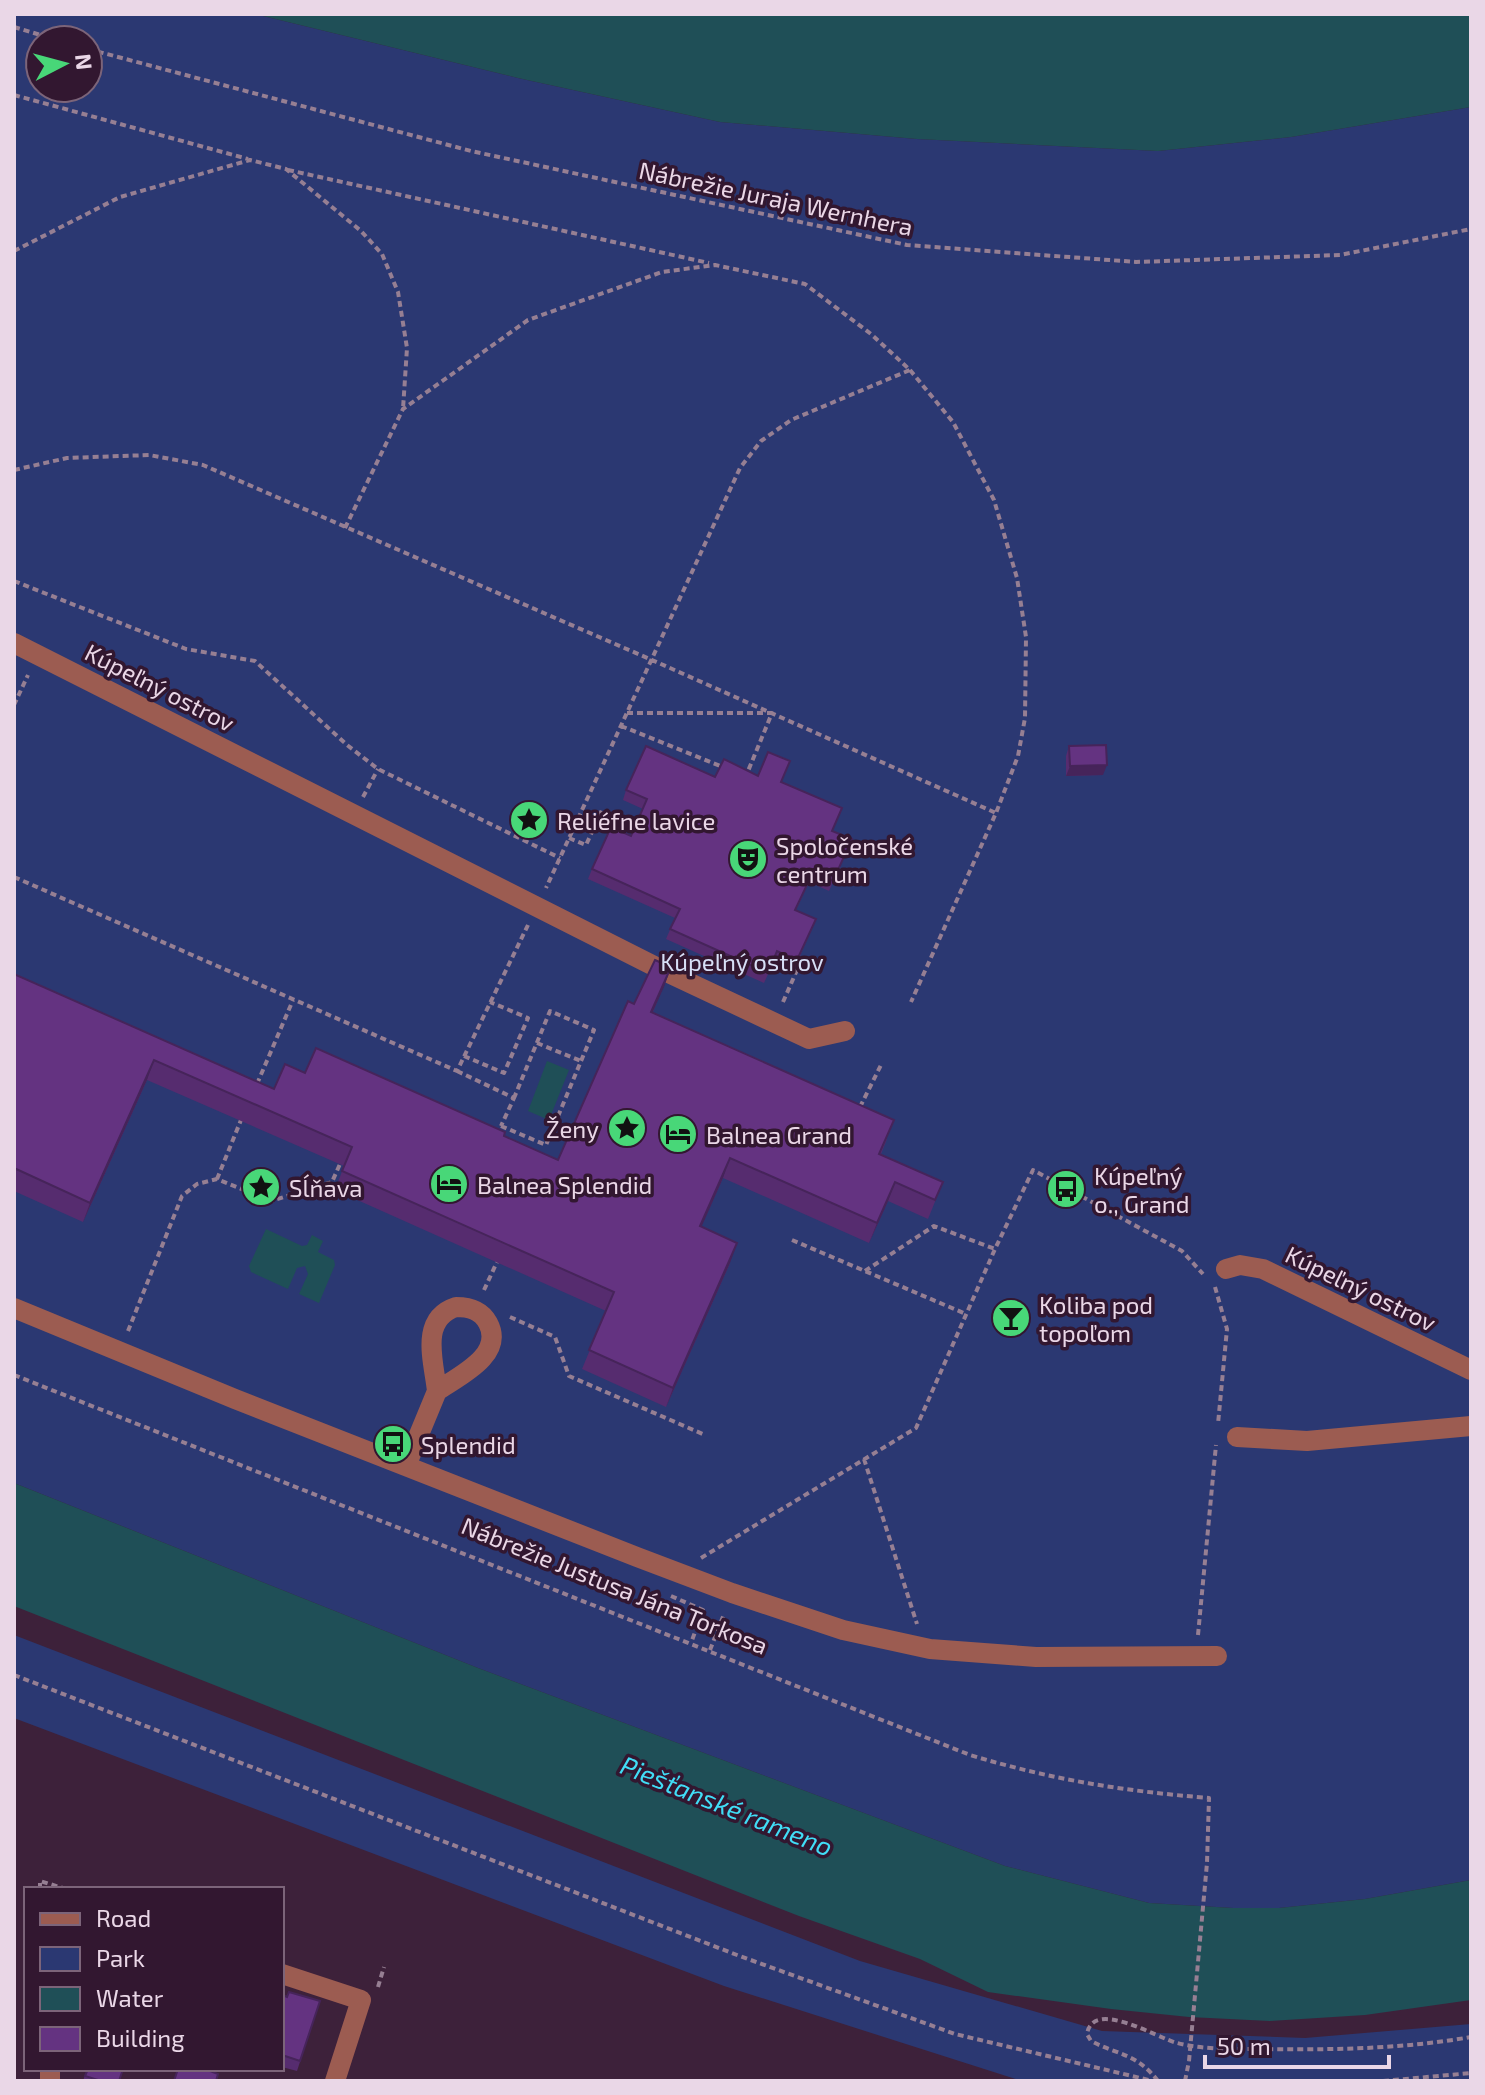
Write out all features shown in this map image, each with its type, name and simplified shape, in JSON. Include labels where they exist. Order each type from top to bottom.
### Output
[{"type":"street","name":"Kúpeľný ostrov","points":[[14,643],[660,969],[809,1039],[845,1031]]},
{"type":"street","name":"Kúpeľný ostrov","points":[[1226,1269],[1240,1265],[1263,1269],[1471,1370]]},
{"type":"street","points":[[406,1466],[437,1391],[431,1334],[434,1325],[447,1310],[466,1307],[475,1310],[489,1324],[491,1345],[487,1354],[437,1391]]},
{"type":"street","points":[[14,1308],[406,1466],[698,1569],[843,1630],[930,1649],[1036,1657],[1217,1656]]},
{"type":"street","points":[[1227,1438],[1307,1441],[1471,1426]]},
{"type":"street","points":[[284,1975],[361,2000],[335,2081]]},
{"type":"path","name":"Nábrežie Juraja Wernhera","points":[[104,53],[471,151],[907,245],[1151,261],[1340,255],[1471,229]]},
{"type":"path","points":[[14,95],[286,169],[805,284],[871,334],[910,370],[953,422],[994,500],[1017,578],[1026,637],[1025,718],[1018,756],[996,813],[911,1002]]},
{"type":"path","points":[[14,251],[120,197],[250,160]]},
{"type":"path","points":[[286,169],[361,231],[382,254],[398,292],[407,348],[403,409],[345,528]]},
{"type":"path","points":[[403,409],[528,320],[662,272],[715,265]]},
{"type":"path","points":[[457,1071],[538,905],[740,468],[761,441],[791,420],[910,370]]},
{"type":"path","points":[[14,470],[67,458],[149,455],[203,465],[996,813]]},
{"type":"path","points":[[14,581],[186,649],[255,661],[347,745],[378,769],[560,858]]},
{"type":"path","points":[[14,705],[38,655]]},
{"type":"path","points":[[627,713],[772,713]]},
{"type":"path","points":[[743,784],[772,713]]},
{"type":"path","points":[[621,726],[732,770]]},
{"type":"path","points":[[354,813],[378,769]]},
{"type":"path","points":[[569,838],[586,845],[602,810],[636,826]]},
{"type":"path","points":[[14,877],[514,1098]]},
{"type":"path","points":[[774,1022],[797,970]]},
{"type":"path","points":[[254,1091],[293,999]]},
{"type":"path","points":[[464,1056],[504,1073],[528,1018],[490,1002]]},
{"type":"path","points":[[496,1137],[550,1011],[594,1030],[546,1145],[501,1126]]},
{"type":"path","points":[[537,1043],[581,1061]]},
{"type":"path","points":[[859,1110],[881,1065]]},
{"type":"path","points":[[217,1179],[241,1120]]},
{"type":"path","points":[[120,1352],[182,1196],[197,1184],[217,1179],[271,1201],[332,1182],[340,1164]]},
{"type":"path","points":[[698,1569],[916,1428],[1033,1170],[1182,1251],[1215,1287],[1227,1329],[1218,1424]]},
{"type":"path","points":[[865,1271],[934,1226],[995,1249]]},
{"type":"path","points":[[792,1240],[966,1314]]},
{"type":"path","points":[[475,1310],[497,1262]]},
{"type":"path","points":[[504,1314],[555,1337],[569,1376],[705,1435]]},
{"type":"path","name":"Nábrežie Justusa Jána Torkosa","points":[[14,1375],[984,1760],[1099,1787],[1209,1798],[1207,1863],[1185,2081]]},
{"type":"path","points":[[1197,1644],[1227,1438]]},
{"type":"path","points":[[864,1459],[919,1631]]},
{"type":"path","points":[[698,1569],[713,1565]]},
{"type":"path","points":[[664,1593],[703,1610],[691,1643]]},
{"type":"path","points":[[710,1650],[719,1629]]},
{"type":"path","points":[[14,1675],[737,1955],[955,2034],[1156,2081]]},
{"type":"path","points":[[40,1887],[40,1881],[60,1887]]},
{"type":"path","points":[[1156,2081],[1147,2067],[1122,2051],[1091,2041],[1087,2034],[1088,2025],[1094,2020],[1112,2019],[1177,2043],[1224,2049],[1333,2050],[1471,2037]]},
{"type":"path","points":[[1383,2081],[1471,2073]]},
{"type":"green space","name":"Kúpeľný ostrov","points":[[14,14],[255,14],[518,78],[720,122],[917,139],[1158,151],[1291,137],[1471,107],[1471,1880],[1365,1899],[1279,1908],[1149,1903],[1005,1866],[478,1668],[14,1483]]},
{"type":"green space","points":[[14,1635],[860,1961],[1102,2031],[1305,2038],[1471,2024],[1471,2081],[1022,2081],[724,1986],[14,1718]]},
{"type":"water","points":[[255,14],[1471,14],[1471,107],[1291,137],[1158,151],[917,139],[720,122],[518,78]]},
{"type":"water","points":[[547,1061],[569,1070],[549,1120],[528,1111]]},
{"type":"water","points":[[266,1229],[302,1246],[307,1245],[312,1235],[323,1241],[318,1252],[334,1260],[335,1265],[319,1303],[299,1294],[308,1274],[305,1266],[297,1268],[288,1289],[251,1272],[249,1266]]},
{"type":"water","name":"Piešťanské rameno","points":[[14,1483],[478,1668],[1005,1866],[1149,1903],[1233,1908],[1279,1908],[1365,1899],[1471,1880],[1471,2000],[1365,2015],[1270,2021],[1111,2009],[988,1992],[920,1959],[799,1916],[14,1606]]},
{"type":"building","points":[[1106,745],[1107,765],[1070,766],[1069,746]]},
{"type":"building","points":[[646,746],[715,777],[724,759],[758,776],[768,752],[790,761],[781,782],[842,808],[832,831],[852,839],[833,881],[813,872],[795,910],[816,919],[797,960],[777,951],[768,973],[670,929],[680,909],[592,869],[611,827],[631,836],[647,799],[626,790]]},
{"type":"building","points":[[655,960],[671,967],[651,1012],[894,1120],[879,1154],[943,1182],[935,1200],[895,1182],[877,1223],[730,1158],[700,1226],[737,1243],[673,1388],[589,1350],[614,1292],[342,1171],[352,1147],[154,1060],[90,1203],[14,1168],[14,974],[274,1089],[285,1064],[305,1073],[316,1048],[505,1132],[504,1136],[558,1160],[628,1001],[634,1004]]},
{"type":"building","points":[[289,1992],[320,2001],[300,2061],[284,2056],[284,1996],[287,1997]]},
{"type":"building","points":[[87,2071],[122,2071],[119,2081],[101,2081],[85,2076]]},
{"type":"building","points":[[177,2071],[210,2071],[218,2074],[216,2081],[174,2081]]},
{"type":"place","name":"Reliéfne lavice","points":[[529,820]]},
{"type":"place","name":"Spoločenské centrum","points":[[748,859]]},
{"type":"place","name":"Ženy","points":[[627,1128]]},
{"type":"place","name":"Balnea Grand","points":[[678,1134]]},
{"type":"place","name":"Balnea Splendid","points":[[449,1184]]},
{"type":"place","name":"Sĺňava","points":[[261,1187]]},
{"type":"place","name":"Kúpeľný o., Grand","points":[[1066,1189]]},
{"type":"place","name":"Koliba pod topoľom","points":[[1011,1318]]},
{"type":"place","name":"Splendid","points":[[393,1444]]}]
